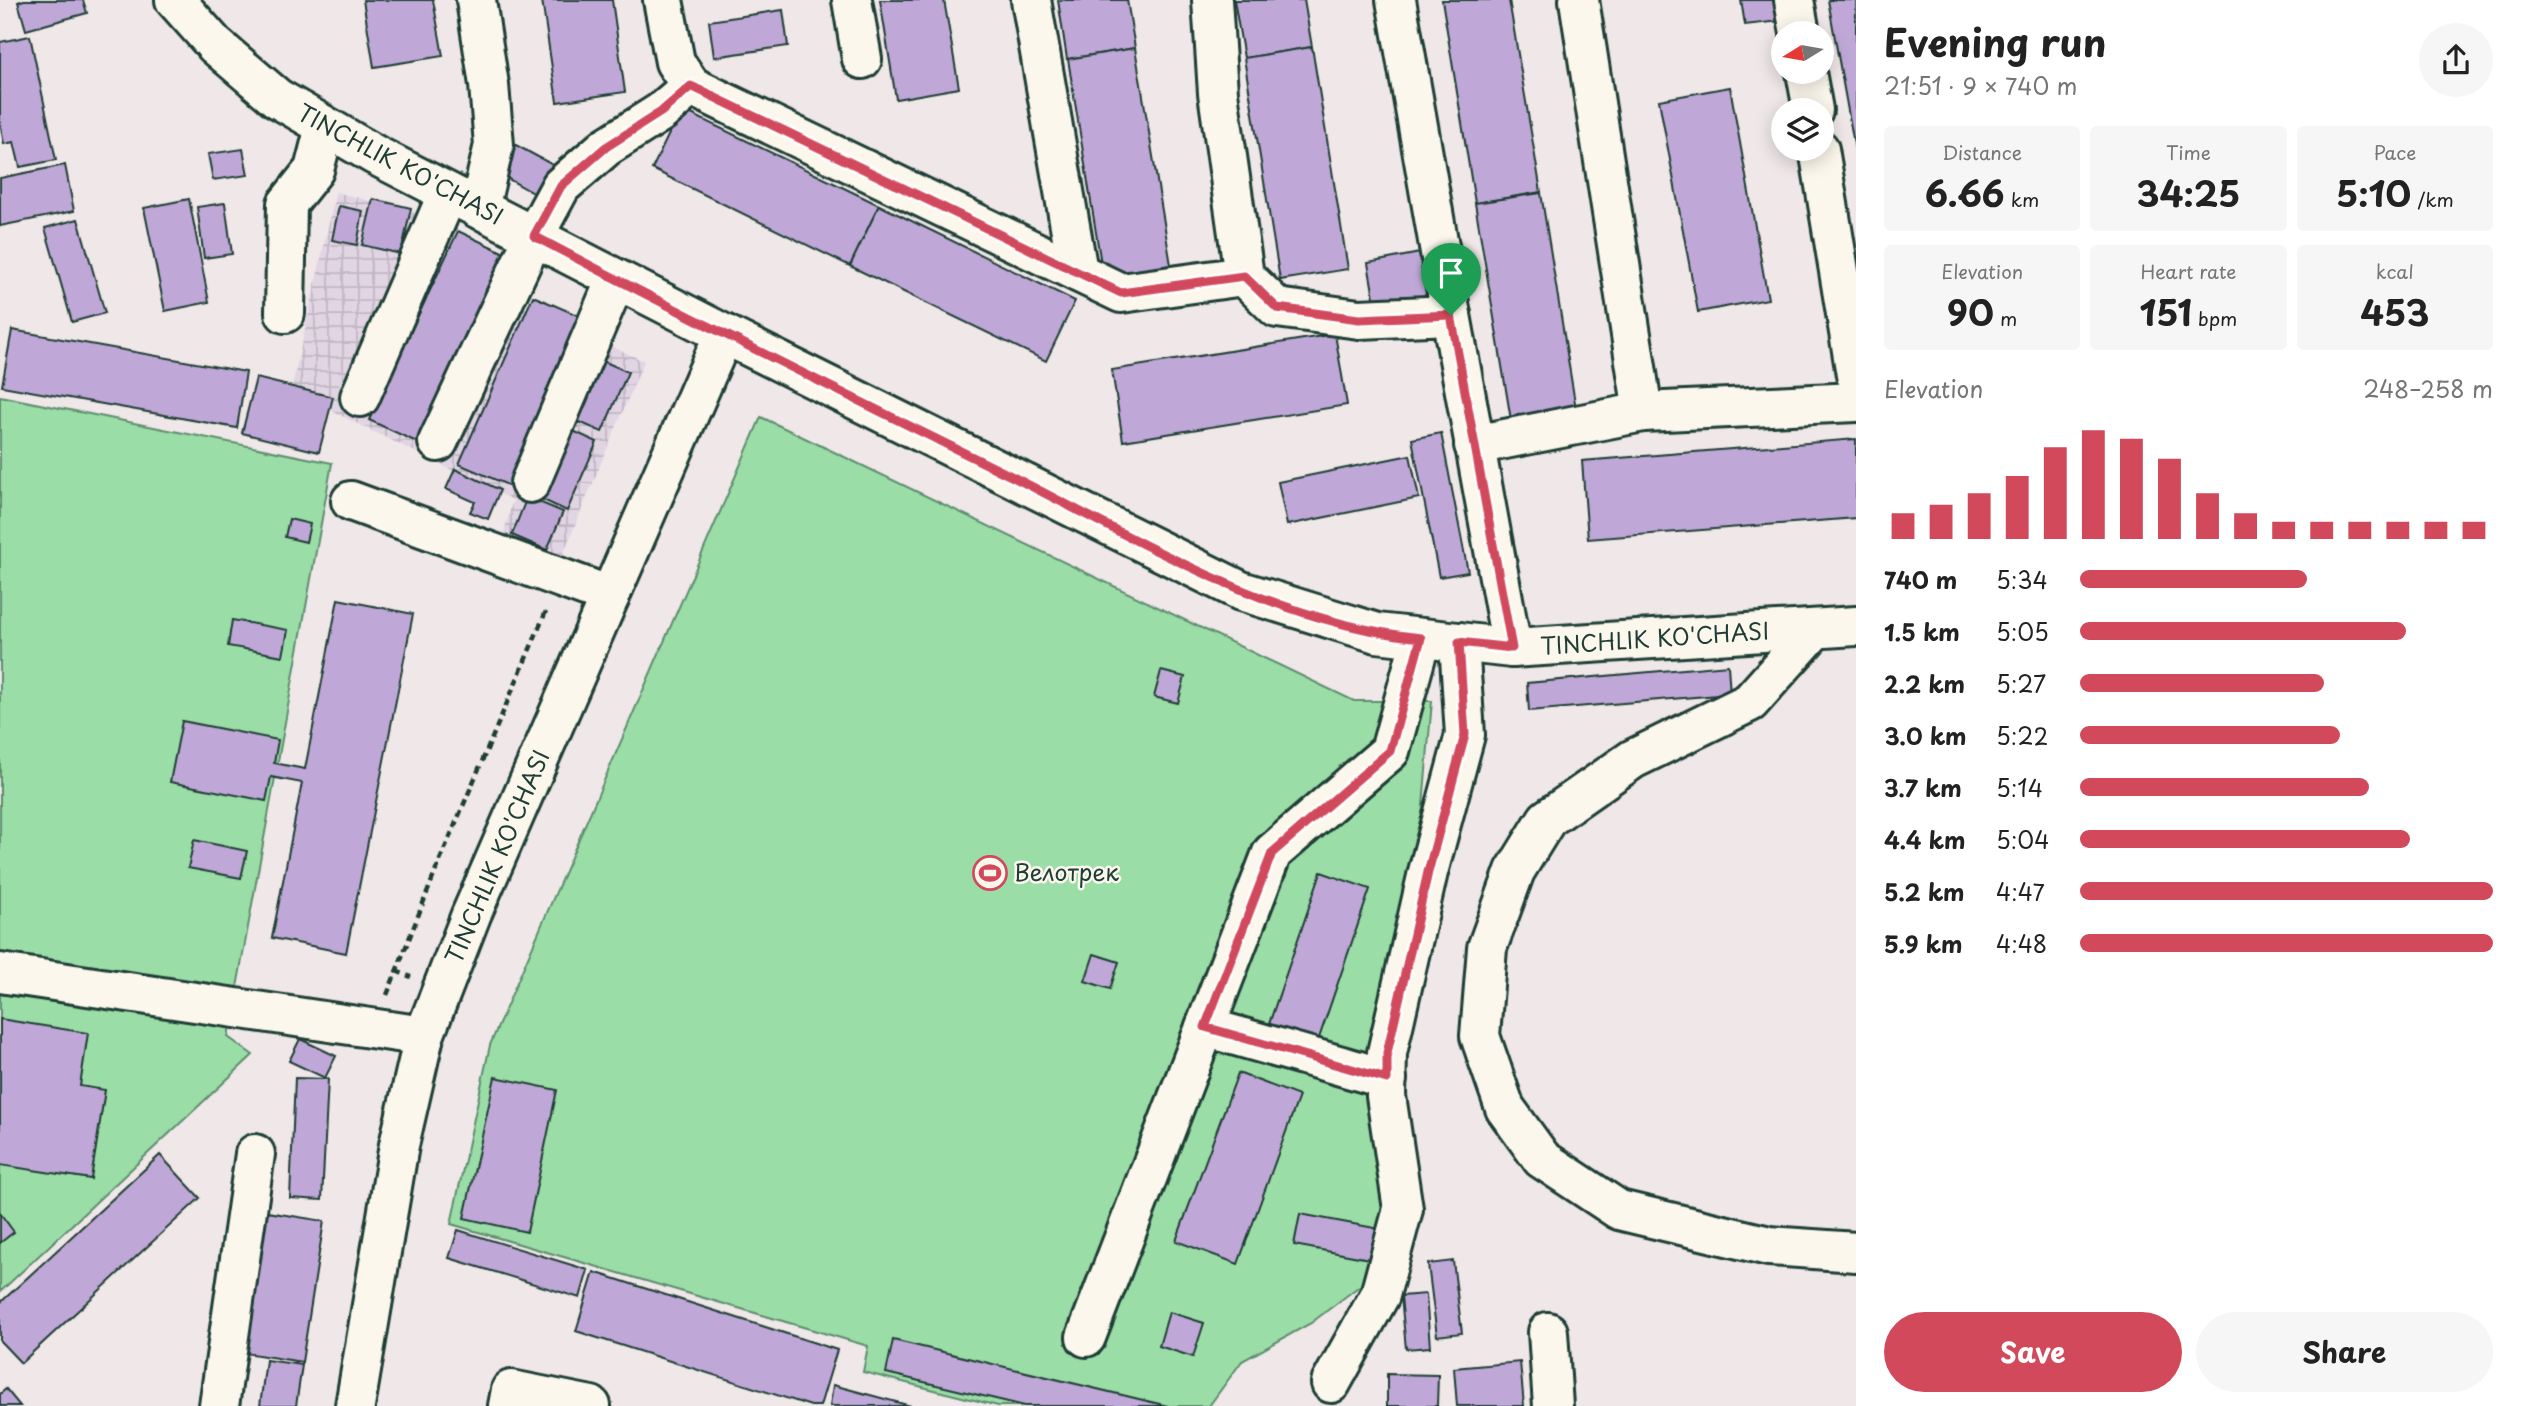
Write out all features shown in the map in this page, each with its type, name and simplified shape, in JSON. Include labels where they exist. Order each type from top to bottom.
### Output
[{"type":"street","name":"TINCHLIK KO'CHASI","points":[[175,0],[196,26],[256,80],[277,97],[326,127],[724,334],[1241,591],[1377,634],[1512,648],[1856,626]]},
{"type":"street","points":[[360,397],[494,145],[489,85],[476,0]]},
{"type":"street","points":[[663,0],[674,62],[691,86],[1121,293],[1244,276]]},
{"type":"street","points":[[852,0],[862,59]]},
{"type":"street","points":[[1031,0],[1078,272]]},
{"type":"street","points":[[1212,0],[1218,93],[1244,276],[1277,308],[1359,319],[1451,315]]},
{"type":"street","points":[[1396,0],[1512,648]]},
{"type":"street","points":[[1579,0],[1643,412]]},
{"type":"street","points":[[1794,0],[1798,21]]},
{"type":"street","points":[[438,442],[534,236],[561,186],[606,147],[661,112],[691,86]]},
{"type":"street","points":[[285,313],[287,204],[314,170],[326,127]]},
{"type":"street","points":[[1821,161],[1856,375]]},
{"type":"street","points":[[530,483],[616,279]]},
{"type":"street","name":"TINCHLIK KO'CHASI","points":[[355,1406],[394,1171],[424,1036],[471,915],[724,334]]},
{"type":"street","points":[[1474,445],[1643,412],[1856,402]]},
{"type":"street","points":[[351,501],[610,596]]},
{"type":"street","points":[[1815,629],[1749,702],[1633,759],[1547,819],[1515,870],[1487,948],[1480,1036],[1505,1108],[1542,1159],[1619,1210],[1769,1246],[1856,1252]]},
{"type":"street","points":[[1086,1337],[1272,853],[1390,751],[1421,638]]},
{"type":"street","points":[[1331,1383],[1380,1295],[1404,1209],[1386,1096],[1390,1040],[1428,872],[1465,735],[1459,642]]},
{"type":"street","points":[[0,973],[424,1036]]},
{"type":"street","points":[[1205,1027],[1387,1079]]},
{"type":"street","points":[[219,1406],[255,1154]]},
{"type":"street","points":[[1548,1332],[1553,1406]]},
{"type":"street","points":[[508,1406],[511,1390],[591,1406]]},
{"type":"path","points":[[374,1028],[532,638],[561,578]]},
{"type":"shaded area","points":[[336,192],[423,215],[439,269],[644,361],[560,561],[503,535],[513,500],[291,391]]},
{"type":"green space","points":[[0,396],[332,463],[228,1037],[253,1055],[0,1292]]},
{"type":"green space","name":"Велотрек","points":[[761,417],[1354,701],[1432,701],[1383,1268],[1311,1323],[1242,1361],[1209,1406],[998,1406],[863,1372],[868,1346],[451,1224],[490,1045]]},
{"type":"building","points":[[83,0],[87,13],[26,30],[18,2]]},
{"type":"building","points":[[363,0],[433,0],[443,56],[374,67]]},
{"type":"building","points":[[542,0],[612,0],[625,92],[557,102]]},
{"type":"building","points":[[880,0],[944,0],[959,88],[896,99]]},
{"type":"building","points":[[1058,0],[1127,0],[1135,48],[1067,59]]},
{"type":"building","points":[[1234,0],[1304,0],[1312,47],[1244,58]]},
{"type":"building","points":[[1442,0],[1509,0],[1541,192],[1475,203]]},
{"type":"building","points":[[1741,0],[1778,0],[1780,21],[1745,25]]},
{"type":"building","points":[[1828,0],[1856,0],[1856,155],[1834,21],[1832,21]]},
{"type":"building","points":[[783,10],[788,46],[714,57],[709,21]]},
{"type":"building","points":[[30,36],[56,160],[20,167],[14,142],[4,144],[0,122],[0,42]]},
{"type":"building","points":[[1312,47],[1348,269],[1280,280],[1244,58]]},
{"type":"building","points":[[1135,48],[1171,265],[1103,276],[1068,59]]},
{"type":"building","points":[[1730,87],[1768,299],[1698,312],[1659,100]]},
{"type":"building","points":[[681,109],[879,205],[850,266],[652,169]]},
{"type":"building","points":[[512,143],[553,165],[537,195],[496,172]]},
{"type":"building","points":[[243,149],[248,175],[213,180],[208,154]]},
{"type":"building","points":[[65,165],[74,211],[0,226],[0,178]]},
{"type":"building","points":[[1541,193],[1576,409],[1511,420],[1475,203]]},
{"type":"building","points":[[189,199],[209,302],[165,311],[144,208]]},
{"type":"building","points":[[373,199],[411,208],[401,254],[362,245]]},
{"type":"building","points":[[225,203],[232,254],[204,258],[197,207]]},
{"type":"building","points":[[879,205],[1075,301],[1046,361],[850,266]]},
{"type":"building","points":[[339,206],[363,211],[357,245],[332,240]]},
{"type":"building","points":[[78,219],[105,313],[72,322],[45,228]]},
{"type":"building","points":[[458,231],[511,256],[423,445],[369,420]]},
{"type":"building","points":[[1420,253],[1429,299],[1376,309],[1368,263]]},
{"type":"building","points":[[533,296],[584,318],[510,486],[459,464]]},
{"type":"building","points":[[12,330],[246,372],[237,428],[2,386]]},
{"type":"building","points":[[1335,334],[1347,405],[1123,441],[1112,370]]},
{"type":"building","points":[[603,361],[628,372],[602,432],[577,421]]},
{"type":"building","points":[[256,378],[333,397],[319,452],[242,433]]},
{"type":"building","points":[[571,430],[597,442],[567,511],[541,499]]},
{"type":"building","points":[[1441,433],[1468,572],[1439,577],[1412,439]]},
{"type":"building","points":[[1856,439],[1856,518],[1588,539],[1582,461]]},
{"type":"building","points":[[1410,455],[1419,498],[1287,525],[1278,482]]},
{"type":"building","points":[[455,469],[500,490],[488,519],[470,512],[475,502],[446,489]]},
{"type":"building","points":[[527,497],[563,512],[547,550],[512,535]]},
{"type":"building","points":[[289,519],[310,524],[306,542],[285,537]]},
{"type":"building","points":[[338,599],[413,614],[346,953],[272,938],[302,783],[271,777],[266,801],[170,782],[182,721],[278,740],[274,763],[305,769]]},
{"type":"building","points":[[232,620],[288,630],[283,656],[228,646]]},
{"type":"building","points":[[1728,665],[1730,694],[1529,711],[1527,683]]},
{"type":"building","points":[[1161,671],[1185,677],[1178,703],[1154,697]]},
{"type":"building","points":[[194,840],[247,851],[241,878],[188,868]]},
{"type":"building","points":[[1321,872],[1370,889],[1317,1044],[1268,1027]]},
{"type":"building","points":[[1094,954],[1119,962],[1110,989],[1085,981]]},
{"type":"building","points":[[0,1019],[88,1033],[80,1086],[105,1090],[91,1179],[0,1165]]},
{"type":"building","points":[[300,1039],[336,1056],[325,1078],[289,1061]]},
{"type":"building","points":[[1238,1073],[1299,1096],[1238,1264],[1176,1241]]},
{"type":"building","points":[[495,1077],[557,1090],[527,1232],[464,1218]]},
{"type":"building","points":[[295,1078],[328,1079],[322,1200],[290,1198]]},
{"type":"building","points":[[160,1155],[200,1198],[21,1363],[0,1341],[0,1303]]},
{"type":"building","points":[[261,1211],[324,1221],[302,1362],[239,1352]]},
{"type":"building","points":[[0,1213],[14,1232],[0,1243]]},
{"type":"building","points":[[1300,1214],[1380,1229],[1375,1260],[1294,1245]]},
{"type":"building","points":[[458,1230],[588,1270],[580,1298],[449,1258]]},
{"type":"building","points":[[1453,1261],[1462,1333],[1437,1336],[1428,1264]]},
{"type":"building","points":[[594,1272],[837,1350],[820,1406],[811,1406],[576,1331]]},
{"type":"building","points":[[1426,1294],[1430,1347],[1406,1349],[1401,1296]]},
{"type":"building","points":[[1169,1312],[1204,1323],[1193,1357],[1159,1346]]},
{"type":"building","points":[[893,1340],[1168,1406],[1025,1406],[886,1373]]},
{"type":"building","points":[[266,1360],[302,1365],[296,1406],[260,1406]]},
{"type":"building","points":[[1520,1362],[1524,1406],[1457,1406],[1454,1368]]},
{"type":"building","points":[[1387,1374],[1438,1375],[1437,1406],[1387,1406]]},
{"type":"building","points":[[833,1385],[911,1406],[830,1406]]},
{"type":"building","points":[[6,1389],[20,1406],[0,1406],[0,1394]]},
{"type":"place","name":"Велотрек","points":[[990,873]]},
{"type":"route","points":[[691,86],[1121,293],[1244,276],[1277,308],[1359,319],[1451,315],[1512,648],[1459,642],[1465,735],[1428,872],[1387,1053],[1387,1079],[1205,1027],[1272,853],[1390,751],[1421,638],[1377,634],[1241,591],[724,334],[534,236],[561,186],[606,147],[661,112],[691,86]]}]
